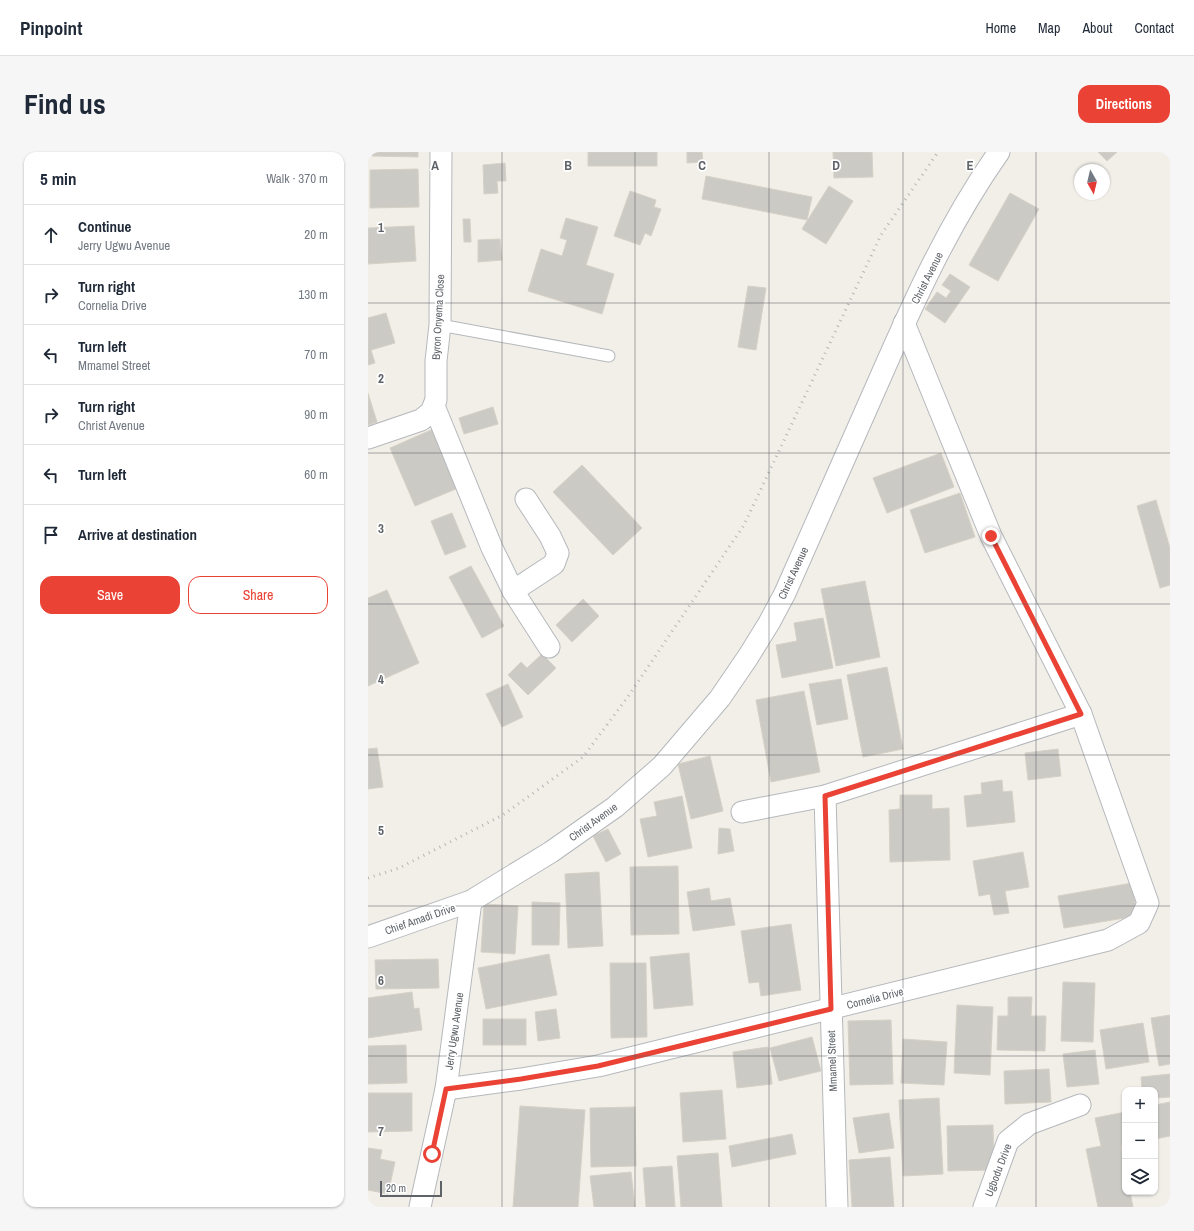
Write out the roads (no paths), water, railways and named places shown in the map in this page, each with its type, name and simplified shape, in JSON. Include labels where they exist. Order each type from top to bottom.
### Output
[{"type":"street","name":"Byron Onyema Close","points":[[434,406],[436,400],[436,361],[440,325],[441,152]]},
{"type":"street","name":"Christ Avenue","points":[[471,901],[552,852],[615,806],[662,766],[720,698],[748,657],[785,593],[904,323],[927,275],[980,179],[999,152]]},
{"type":"street","name":"Cornelia Drive","points":[[446,1089],[521,1079],[598,1066],[1108,940],[1139,923],[1148,903],[1081,714],[991,536],[904,323]]},
{"type":"street","points":[[368,438],[421,420],[431,412],[434,406]]},
{"type":"street","points":[[434,406],[492,548],[513,591],[549,647]]},
{"type":"street","points":[[513,591],[554,564],[558,553],[550,536],[526,499]]},
{"type":"street","points":[[742,812],[825,796],[1081,714]]},
{"type":"street","name":"Mmamel Street","points":[[825,796],[837,1207]]},
{"type":"street","name":"Chief Amadi Drive","points":[[368,937],[471,901]]},
{"type":"street","name":"Jerry Ugwu Avenue","points":[[420,1207],[446,1089],[471,901]]},
{"type":"street","name":"Ugbodu Drive","points":[[984,1207],[1008,1141],[1029,1124],[1080,1105]]},
{"type":"lane","points":[[440,325],[609,356]]},
{"type":"railway","points":[[368,878],[399,868],[503,815],[583,757],[627,698],[744,525],[881,235],[938,152]]}]
